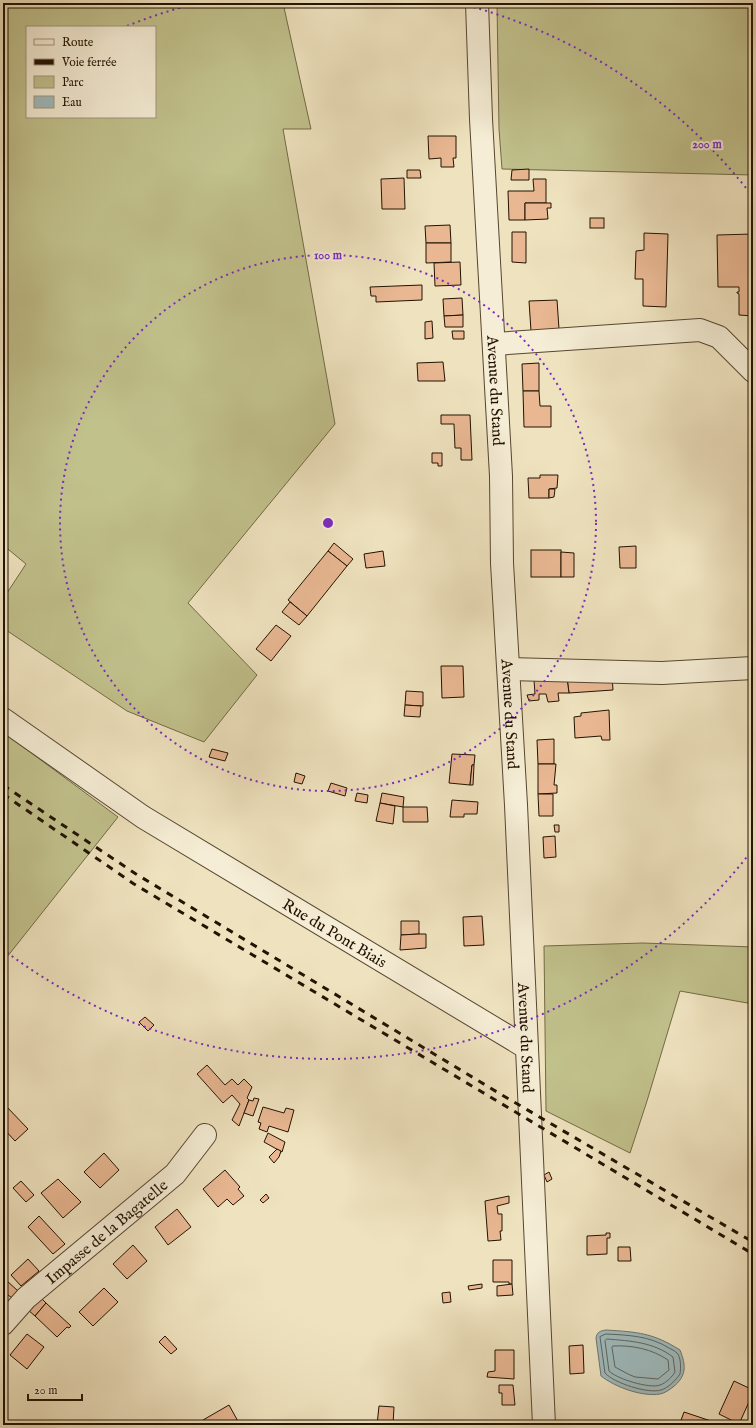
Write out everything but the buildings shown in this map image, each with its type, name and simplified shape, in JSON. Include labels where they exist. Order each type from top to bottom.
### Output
[{"type":"street","name":"Avenue du Stand","points":[[477,3],[481,119],[501,476],[502,563],[516,805],[544,1425]]},
{"type":"street","points":[[494,344],[700,330],[719,337],[753,370]]},
{"type":"street","points":[[509,668],[662,673],[753,668]]},
{"type":"street","name":"Rue du Pont Biais","points":[[3,719],[143,817],[527,1048]]},
{"type":"street","name":"Impasse de la Bagatelle","points":[[3,1324],[26,1298],[174,1174],[205,1135]]},
{"type":"green space","points":[[3,3],[283,3],[311,129],[283,129],[335,424],[188,603],[257,675],[204,742],[127,711],[3,628],[3,599],[26,564],[3,545]]},
{"type":"green space","points":[[497,3],[753,3],[753,175],[502,169],[499,129]]},
{"type":"green space","points":[[3,732],[118,817],[3,962]]},
{"type":"green space","points":[[643,943],[753,947],[753,1004],[680,991],[630,1153],[546,1111],[544,946]]},
{"type":"water","points":[[606,1330],[645,1334],[662,1340],[680,1350],[684,1365],[681,1379],[664,1393],[653,1395],[637,1393],[607,1380],[601,1376],[596,1338],[599,1332]]},
{"type":"railway","points":[[3,785],[136,874],[502,1095],[753,1242]]},
{"type":"railway","points":[[3,794],[134,884],[753,1254]]}]
